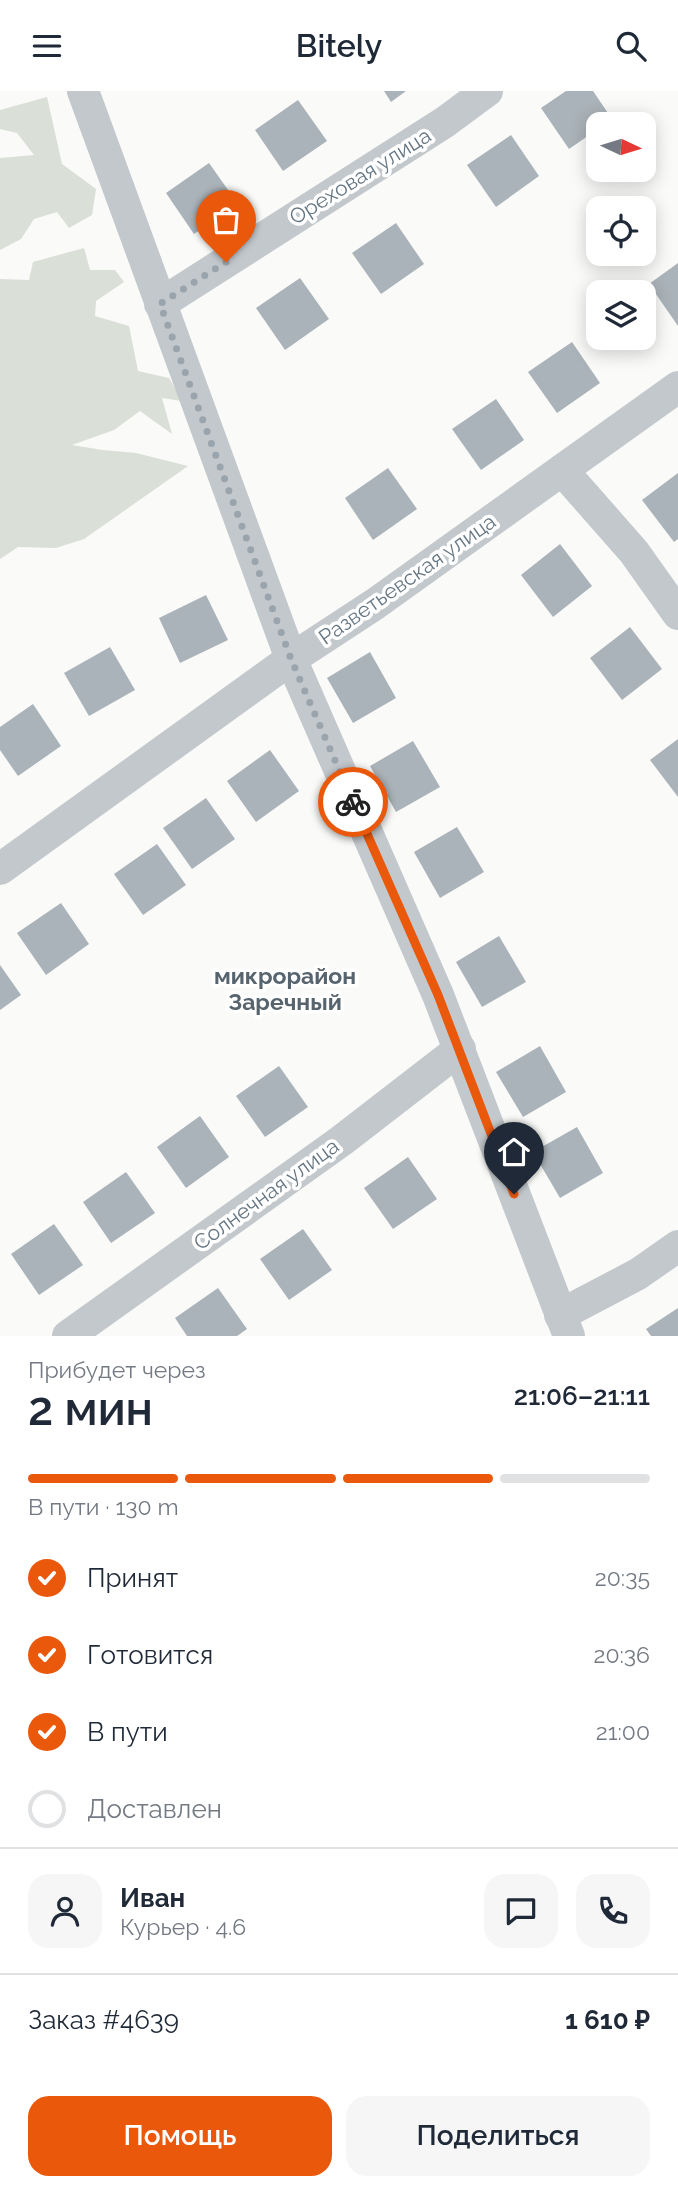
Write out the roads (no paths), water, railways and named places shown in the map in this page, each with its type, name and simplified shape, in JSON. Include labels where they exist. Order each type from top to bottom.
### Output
[{"type":"street","points":[[83,91],[291,659],[460,1049],[564,1325],[678,1246]]},
{"type":"street","name":"Ореховая улица","points":[[160,304],[445,123],[487,91]]},
{"type":"street","name":"Разветьевская улица","points":[[0,869],[291,659],[376,604],[678,387]]},
{"type":"street","points":[[562,470],[634,552],[678,614]]},
{"type":"street","name":"Солнечная улица","points":[[68,1336],[341,1140],[460,1049]]},
{"type":"district","name":"микрорайон Заречный","points":[[285,988]]}]
